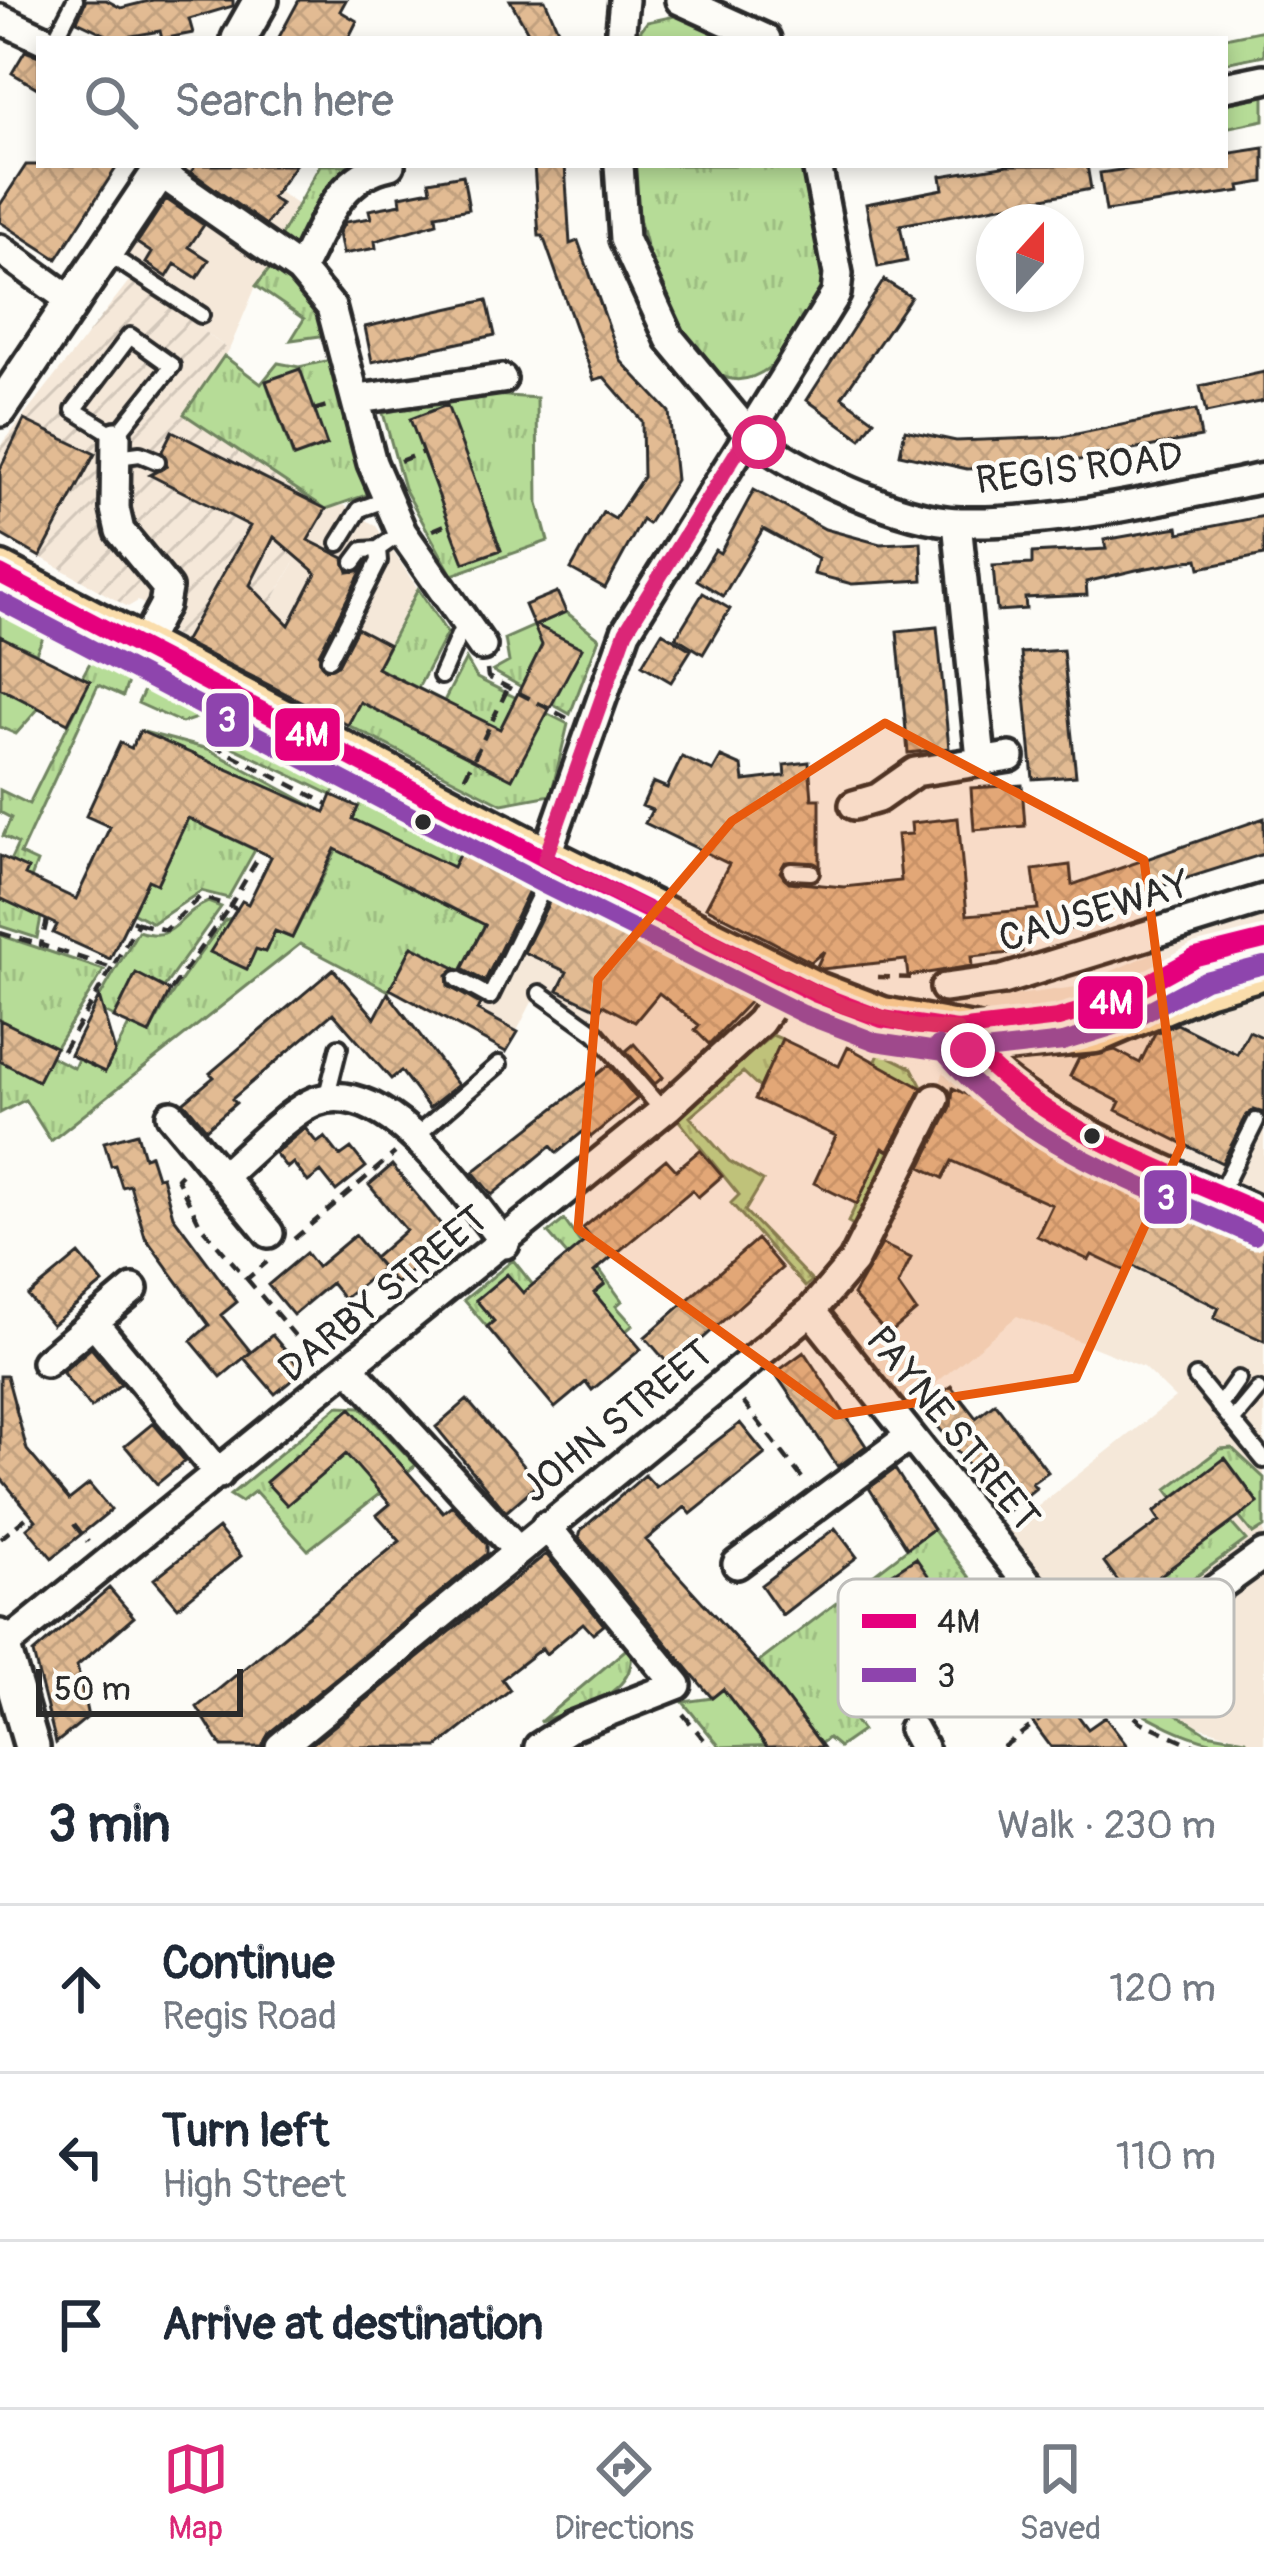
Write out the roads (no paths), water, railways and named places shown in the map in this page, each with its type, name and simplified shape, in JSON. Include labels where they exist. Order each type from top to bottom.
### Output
[{"type":"main road","points":[[0,574],[141,648],[298,719],[550,861],[783,969],[837,1003],[915,1027],[957,1030],[1058,1018],[1116,1001],[1164,970],[1264,940]]},
{"type":"main road","points":[[957,1030],[993,1040],[1094,1031],[1205,984],[1264,967]]},
{"type":"street","points":[[241,36],[261,0]]},
{"type":"street","points":[[620,36],[624,0]]},
{"type":"street","points":[[680,0],[759,36]]},
{"type":"street","points":[[0,19],[37,36]]},
{"type":"street","points":[[1228,86],[1264,79]]},
{"type":"street","points":[[300,271],[340,193],[364,170],[374,168]]},
{"type":"street","points":[[619,168],[624,239],[670,339],[748,434]]},
{"type":"street","points":[[550,861],[626,631],[836,293],[838,274],[818,168]]},
{"type":"street","points":[[0,409],[161,169],[300,271],[331,307],[372,463],[402,532],[482,646]]},
{"type":"street","points":[[0,249],[73,302]]},
{"type":"street","points":[[358,399],[502,379]]},
{"type":"street","name":"REGIS ROAD","points":[[748,434],[850,493],[957,523],[1106,511],[1264,478]]},
{"type":"street","points":[[117,446],[115,509],[120,531],[166,588],[164,605],[141,648]]},
{"type":"street","points":[[957,523],[981,759]]},
{"type":"street","points":[[854,805],[878,798],[914,772],[1010,758]]},
{"type":"street","name":"CAUSEWAY","points":[[945,988],[1003,980],[1264,899]]},
{"type":"street","name":"DARBY STREET","points":[[2,1641],[350,1369],[665,1109],[760,1022],[783,969]]},
{"type":"street","points":[[957,1030],[968,1050],[1011,1090],[1264,1214]]},
{"type":"street","points":[[222,1177],[311,1102],[326,1099],[376,1111],[416,1136],[505,1244]]},
{"type":"street","name":"JOHN STREET","points":[[280,1747],[811,1311],[854,1262],[935,1099]]},
{"type":"street","points":[[171,1114],[268,1233]]},
{"type":"street","points":[[46,1362],[133,1289]]},
{"type":"street","name":"PAYNE STREET","points":[[811,1311],[1025,1579]]},
{"type":"street","points":[[95,1324],[219,1474]]},
{"type":"street","points":[[350,1369],[518,1550]]},
{"type":"street","points":[[736,1564],[910,1436]]},
{"type":"street","points":[[539,1747],[572,1726],[677,1684],[546,1526]]},
{"type":"street","name":"PAYNE STREET","points":[[1229,1579],[1264,1554]]},
{"type":"street","points":[[2,1641],[32,1747]]},
{"type":"lane","points":[[57,36],[75,0]]},
{"type":"lane","points":[[104,251],[201,316]]},
{"type":"lane","points":[[117,446],[172,366],[130,336],[74,410],[117,446],[157,461]]},
{"type":"lane","points":[[339,543],[360,509],[388,500]]},
{"type":"lane","points":[[354,562],[363,550],[378,549],[402,532]]},
{"type":"lane","points":[[329,658],[379,561],[378,549]]},
{"type":"lane","points":[[442,676],[465,621]]},
{"type":"lane","points":[[457,980],[490,997],[550,861]]},
{"type":"lane","points":[[791,871],[811,872]]},
{"type":"lane","points":[[540,993],[596,1033],[665,1109]]},
{"type":"lane","points":[[326,1099],[339,1047]]},
{"type":"lane","points":[[416,1136],[499,1064]]},
{"type":"lane","points":[[1220,1192],[1256,1121]]},
{"type":"lane","points":[[1196,1378],[1264,1460]]},
{"type":"lane","points":[[1220,1406],[1238,1379]]},
{"type":"lane","points":[[1232,1420],[1258,1390]]}]
